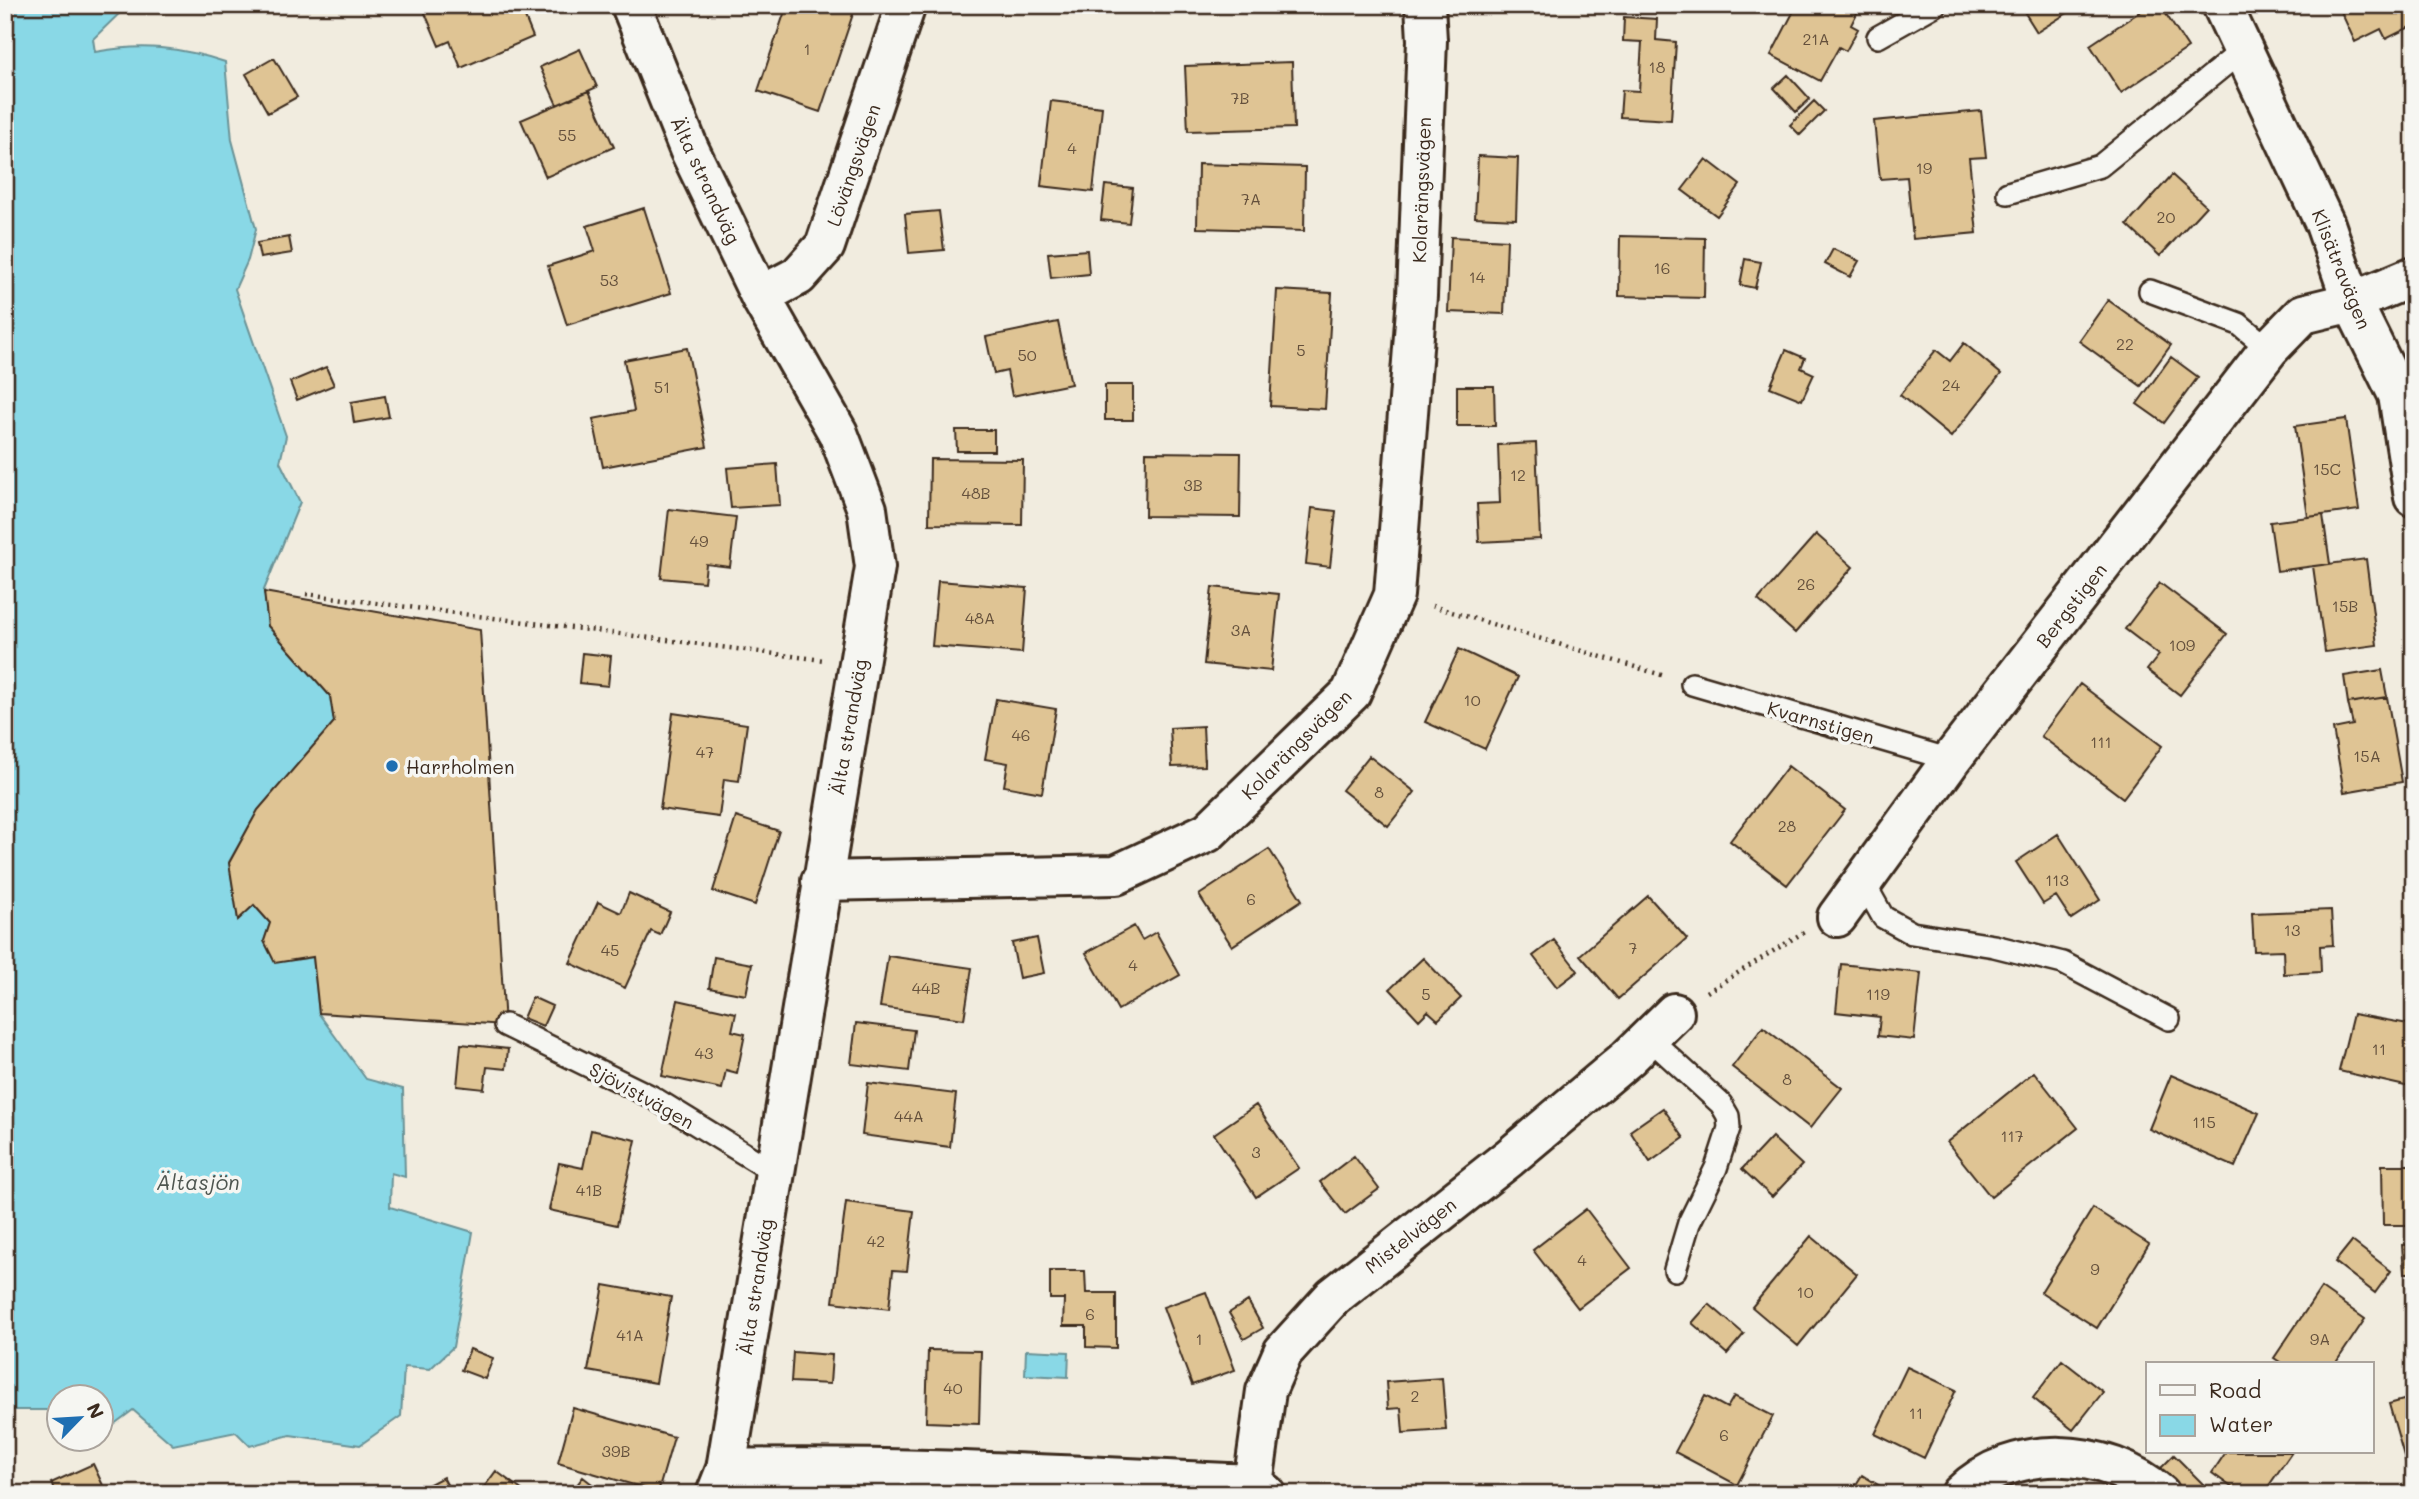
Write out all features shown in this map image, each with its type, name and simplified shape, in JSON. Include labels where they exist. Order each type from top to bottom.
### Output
[{"type":"street","name":"Älta strandväg","points":[[631,5],[690,149],[760,296],[838,433],[867,509],[875,568],[721,1481]]},
{"type":"street","name":"Lövängsvägen","points":[[760,296],[798,276],[825,246],[906,5]]},
{"type":"street","name":"Kolarängsvägen","points":[[821,881],[1115,875],[1208,832],[1351,693],[1394,595],[1417,282],[1427,40],[1425,5]]},
{"type":"street","name":"Klisätravägen","points":[[2222,5],[2325,224],[2352,302],[2398,396],[2414,497]]},
{"type":"street","name":"Bergstigen","points":[[1837,917],[1951,760],[2269,349],[2303,314],[2352,302],[2414,276]]},
{"type":"street","name":"Mistelvägen","points":[[1259,1489],[1266,1391],[1283,1352],[1333,1297],[1509,1158],[1661,1026]]},
{"type":"street","points":[[1961,1494],[2007,1464],[2054,1456],[2094,1460],[2144,1480],[2160,1494]]},
{"type":"street","points":[[721,1481],[820,1467],[1259,1489]]},
{"type":"lane","points":[[1878,37],[1935,5]]},
{"type":"lane","points":[[2008,193],[2101,166],[2243,50]]},
{"type":"lane","points":[[2150,291],[2239,324],[2269,349]]},
{"type":"lane","name":"Kvarnstigen","points":[[1692,684],[1951,760]]},
{"type":"lane","name":"Bergstigen","points":[[1878,863],[1869,892],[1883,917],[1912,933],[1994,946],[2063,963],[2169,1019]]},
{"type":"lane","name":"Sjövistvägen","points":[[505,1025],[652,1097],[774,1172]]},
{"type":"lane","points":[[1661,1026],[1721,1104],[1728,1116],[1729,1128],[1723,1149],[1689,1223],[1675,1270]]},
{"type":"path","points":[[306,594],[858,665]]},
{"type":"path","points":[[1394,595],[1692,684]]},
{"type":"path","points":[[1661,1026],[1800,934],[1837,917]]},
{"type":"water","name":"Ältasjön","points":[[5,5],[128,5],[93,39],[95,52],[161,48],[225,62],[232,140],[256,229],[248,260],[235,289],[286,436],[280,462],[300,502],[264,590],[268,626],[330,696],[334,722],[258,810],[229,862],[238,919],[254,905],[270,923],[264,941],[276,962],[313,957],[319,1014],[366,1079],[403,1089],[405,1177],[391,1173],[390,1207],[473,1232],[453,1347],[430,1369],[404,1367],[401,1416],[360,1445],[290,1435],[250,1446],[236,1432],[173,1445],[133,1410],[116,1423],[116,1384],[46,1384],[46,1410],[5,1410]]},
{"type":"water","points":[[1026,1350],[1069,1352],[1068,1377],[1025,1375]]},
{"type":"building","points":[[520,5],[533,37],[461,68],[450,41],[439,46],[422,6]]},
{"type":"building","points":[[787,5],[856,5],[820,112],[758,91]]},
{"type":"building","points":[[1046,5],[1095,5],[1095,11],[1046,10]]},
{"type":"building","points":[[1135,5],[1165,5],[1164,13],[1134,11]]},
{"type":"building","points":[[1797,5],[1861,5],[1851,25],[1858,29],[1846,51],[1839,47],[1820,81],[1771,55]]},
{"type":"building","points":[[2020,5],[2080,5],[2037,32]]},
{"type":"building","points":[[2150,5],[2160,5],[2188,48],[2121,93],[2090,45]]},
{"type":"building","points":[[2338,5],[2414,5],[2414,25],[2386,39],[2381,29],[2355,42]]},
{"type":"building","points":[[1624,17],[1657,19],[1656,40],[1676,42],[1671,120],[1620,117],[1622,90],[1639,91],[1642,42],[1623,41]]},
{"type":"building","points":[[580,49],[597,87],[557,105],[540,67]]},
{"type":"building","points":[[274,58],[297,97],[268,113],[246,74]]},
{"type":"building","points":[[1292,62],[1294,128],[1188,131],[1185,66]]},
{"type":"building","points":[[1788,75],[1810,99],[1796,112],[1774,88]]},
{"type":"building","points":[[589,91],[614,147],[546,177],[521,120]]},
{"type":"building","points":[[1051,101],[1102,107],[1093,192],[1041,186]]},
{"type":"building","points":[[1814,101],[1824,111],[1800,135],[1790,125]]},
{"type":"building","points":[[1981,111],[1986,157],[1969,158],[1977,233],[1913,239],[1907,177],[1880,179],[1874,121]]},
{"type":"building","points":[[1478,156],[1518,158],[1516,219],[1475,217]]},
{"type":"building","points":[[1706,159],[1740,185],[1717,216],[1682,190]]},
{"type":"building","points":[[1198,164],[1305,167],[1304,231],[1197,228]]},
{"type":"building","points":[[2172,175],[2206,206],[2160,256],[2127,225]]},
{"type":"building","points":[[1105,185],[1133,188],[1129,223],[1101,220]]},
{"type":"building","points":[[644,208],[671,293],[567,325],[548,266],[595,251],[587,226]]},
{"type":"building","points":[[939,211],[944,250],[909,253],[905,214]]},
{"type":"building","points":[[1620,236],[1705,238],[1704,298],[1619,296]]},
{"type":"building","points":[[289,237],[292,253],[260,258],[257,243]]},
{"type":"building","points":[[1451,237],[1507,240],[1504,314],[1448,312]]},
{"type":"building","points":[[1833,249],[1859,261],[1850,277],[1825,264]]},
{"type":"building","points":[[1087,250],[1089,274],[1051,278],[1048,253]]},
{"type":"building","points":[[1745,259],[1761,262],[1755,288],[1740,285]]},
{"type":"building","points":[[1277,290],[1332,293],[1325,409],[1270,406]]},
{"type":"building","points":[[2108,300],[2171,345],[2141,386],[2079,341]]},
{"type":"building","points":[[1058,322],[1071,384],[1012,396],[1007,371],[994,374],[986,337]]},
{"type":"building","points":[[1964,343],[2001,374],[1951,437],[1900,395],[1936,350],[1950,361]]},
{"type":"building","points":[[687,348],[707,447],[603,467],[593,419],[634,411],[624,360]]},
{"type":"building","points":[[1786,350],[1805,358],[1801,368],[1814,374],[1802,400],[1770,387]]},
{"type":"building","points":[[2171,357],[2198,377],[2164,423],[2137,404]]},
{"type":"building","points":[[326,367],[334,385],[297,400],[290,382]]},
{"type":"building","points":[[1105,385],[1133,385],[1133,420],[1105,420]]},
{"type":"building","points":[[1457,386],[1494,386],[1495,426],[1457,426]]},
{"type":"building","points":[[385,396],[389,417],[354,423],[351,402]]},
{"type":"building","points":[[2346,419],[2359,510],[2308,517],[2295,426]]},
{"type":"building","points":[[956,430],[994,430],[994,451],[957,451]]},
{"type":"building","points":[[1536,443],[1540,539],[1479,542],[1477,504],[1500,503],[1498,445]]},
{"type":"building","points":[[1146,452],[1241,453],[1240,517],[1145,516]]},
{"type":"building","points":[[930,459],[1023,460],[1022,525],[929,524]]},
{"type":"building","points":[[777,464],[780,505],[731,508],[727,468]]},
{"type":"building","points":[[1312,508],[1336,511],[1330,567],[1306,564]]},
{"type":"building","points":[[669,509],[736,517],[730,567],[706,564],[704,582],[661,578]]},
{"type":"building","points":[[2323,515],[2330,564],[2277,571],[2270,522]]},
{"type":"building","points":[[1816,534],[1853,567],[1795,633],[1758,600]]},
{"type":"building","points":[[2366,559],[2377,645],[2325,652],[2313,566]]},
{"type":"building","points":[[938,581],[1027,588],[1022,653],[932,646]]},
{"type":"building","points":[[2160,583],[2227,634],[2180,695],[2147,670],[2159,655],[2125,629]]},
{"type":"building","points":[[1212,587],[1279,594],[1271,671],[1204,664]]},
{"type":"building","name":"Harrholmen","points":[[264,592],[480,630],[505,1025],[319,1013],[313,957],[275,963],[264,941],[270,923],[254,905],[238,920],[229,863],[258,810],[334,722],[330,696],[268,626]]},
{"type":"building","points":[[1459,649],[1518,677],[1485,749],[1425,722]]},
{"type":"building","points":[[582,653],[611,656],[608,686],[579,683]]},
{"type":"building","points":[[2382,670],[2387,697],[2348,703],[2344,676]]},
{"type":"building","points":[[2080,684],[2162,746],[2123,798],[2041,736]]},
{"type":"building","points":[[2387,697],[2402,782],[2344,792],[2333,729],[2353,725],[2348,703]]},
{"type":"building","points":[[996,699],[1056,709],[1042,793],[1004,786],[1008,763],[985,759]]},
{"type":"building","points":[[673,713],[747,724],[739,781],[724,779],[719,817],[660,809]]},
{"type":"building","points":[[1203,726],[1205,766],[1172,767],[1170,728]]},
{"type":"building","points":[[1369,756],[1415,792],[1388,826],[1342,790]]},
{"type":"building","points":[[1788,766],[1845,810],[1787,885],[1730,841]]},
{"type":"building","points":[[736,817],[779,831],[755,905],[713,891]]},
{"type":"building","points":[[2058,834],[2100,900],[2071,919],[2056,896],[2043,904],[2016,862]]},
{"type":"building","points":[[1269,849],[1302,900],[1232,946],[1199,895]]},
{"type":"building","points":[[629,893],[670,912],[660,935],[651,931],[625,988],[570,963],[598,902],[621,913]]},
{"type":"building","points":[[1648,896],[1687,939],[1618,999],[1580,955]]},
{"type":"building","points":[[2331,910],[2333,945],[2320,946],[2321,972],[2284,974],[2283,950],[2254,951],[2252,913]]},
{"type":"building","points":[[1134,926],[1142,940],[1156,932],[1180,975],[1118,1010],[1086,953]]},
{"type":"building","points":[[1037,938],[1044,973],[1019,978],[1012,943]]},
{"type":"building","points":[[1554,940],[1578,971],[1557,987],[1533,956]]},
{"type":"building","points":[[888,956],[972,968],[964,1019],[880,1007]]},
{"type":"building","points":[[714,957],[752,964],[746,995],[709,988]]},
{"type":"building","points":[[1423,958],[1461,998],[1438,1020],[1428,1011],[1419,1020],[1390,989]]},
{"type":"building","points":[[1841,964],[1921,973],[1914,1040],[1878,1036],[1880,1017],[1836,1012]]},
{"type":"building","points":[[532,997],[552,1006],[543,1026],[523,1018]]},
{"type":"building","points":[[678,1000],[736,1013],[732,1031],[745,1034],[737,1073],[726,1070],[722,1089],[662,1076]]},
{"type":"building","points":[[2353,1014],[2414,1025],[2414,1088],[2339,1071]]},
{"type":"building","points":[[856,1023],[914,1030],[909,1071],[851,1064]]},
{"type":"building","points":[[1763,1027],[1842,1088],[1810,1128],[1732,1067]]},
{"type":"building","points":[[461,1044],[508,1049],[506,1069],[487,1067],[484,1089],[457,1086]]},
{"type":"building","points":[[2034,1072],[2078,1128],[1991,1197],[1947,1142]]},
{"type":"building","points":[[2171,1075],[2259,1113],[2235,1167],[2149,1129]]},
{"type":"building","points":[[868,1083],[956,1094],[950,1147],[862,1135]]},
{"type":"building","points":[[1256,1105],[1299,1168],[1256,1197],[1214,1134]]},
{"type":"building","points":[[1663,1108],[1684,1138],[1650,1162],[1630,1131]]},
{"type":"building","points":[[591,1130],[636,1140],[617,1225],[549,1210],[559,1163],[583,1168]]},
{"type":"building","points":[[1772,1137],[1802,1165],[1772,1197],[1742,1169]]},
{"type":"building","points":[[1354,1156],[1379,1189],[1345,1214],[1320,1182]]},
{"type":"building","points":[[2382,1165],[2414,1165],[2414,1225],[2383,1225]]},
{"type":"building","points":[[846,1202],[914,1211],[907,1271],[893,1270],[889,1309],[833,1302]]},
{"type":"building","points":[[2093,1208],[2149,1244],[2097,1328],[2041,1292]]},
{"type":"building","points":[[1586,1209],[1631,1268],[1578,1308],[1533,1250]]},
{"type":"building","points":[[1811,1236],[1857,1274],[1798,1346],[1752,1307]]},
{"type":"building","points":[[2352,1241],[2391,1271],[2375,1293],[2335,1262]]},
{"type":"building","points":[[2414,1244],[2414,1273],[2404,1273],[2402,1245]]},
{"type":"building","points":[[1050,1271],[1085,1271],[1086,1293],[1116,1293],[1116,1348],[1086,1347],[1086,1326],[1063,1326],[1064,1299],[1050,1299]]},
{"type":"building","points":[[604,1285],[671,1297],[656,1383],[588,1371]]},
{"type":"building","points":[[2321,1288],[2365,1319],[2336,1362],[2280,1362],[2274,1358]]},
{"type":"building","points":[[1206,1292],[1235,1370],[1192,1385],[1163,1307]]},
{"type":"building","points":[[1248,1301],[1263,1328],[1244,1339],[1229,1313]]},
{"type":"building","points":[[1709,1304],[1744,1334],[1727,1354],[1692,1323]]},
{"type":"building","points":[[470,1349],[493,1358],[485,1379],[461,1370]]},
{"type":"building","points":[[928,1350],[981,1351],[979,1424],[926,1422]]},
{"type":"building","points":[[793,1352],[832,1355],[830,1384],[791,1382]]},
{"type":"building","points":[[2062,1360],[2103,1392],[2073,1430],[2033,1398]]},
{"type":"building","points":[[1907,1367],[1956,1390],[1924,1458],[1875,1434]]},
{"type":"building","points":[[1442,1378],[1446,1430],[1403,1433],[1401,1408],[1388,1409],[1386,1382]]},
{"type":"building","points":[[1705,1396],[1727,1408],[1734,1396],[1773,1416],[1737,1485],[1675,1452]]},
{"type":"building","points":[[2414,1397],[2414,1461],[2406,1463],[2389,1404]]},
{"type":"building","points":[[573,1408],[674,1437],[658,1492],[558,1463]]},
{"type":"building","points":[[2225,1454],[2291,1454],[2263,1494],[2241,1494],[2212,1473]]},
{"type":"building","points":[[2174,1455],[2211,1494],[2181,1494],[2158,1471]]},
{"type":"building","points":[[93,1464],[107,1494],[56,1494],[51,1483]]},
{"type":"building","points":[[496,1471],[527,1494],[479,1494]]},
{"type":"building","points":[[1862,1475],[1893,1494],[1850,1494]]},
{"type":"building","points":[[443,1477],[452,1494],[428,1494],[424,1487]]},
{"type":"building","points":[[583,1477],[605,1494],[570,1494]]},
{"type":"place","name":"Harrholmen","points":[[392,766]]}]
